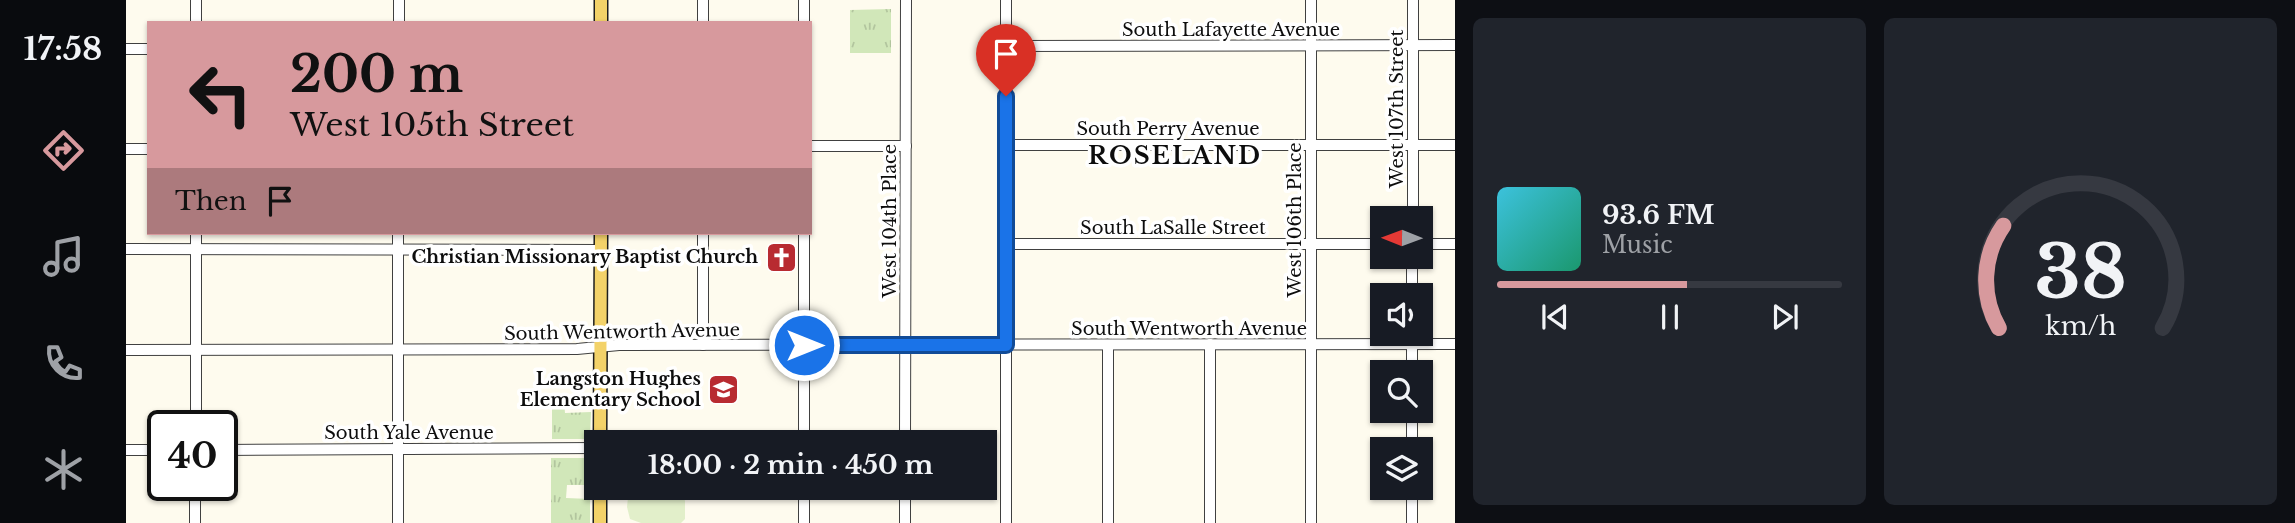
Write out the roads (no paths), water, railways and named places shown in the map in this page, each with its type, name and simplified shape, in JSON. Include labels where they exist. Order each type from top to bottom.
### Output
[{"type":"main road","points":[[601,0],[601,21]]},
{"type":"main road","points":[[600,430],[601,235]]},
{"type":"main road","points":[[600,500],[600,523]]},
{"type":"street","points":[[196,0],[196,21]]},
{"type":"street","points":[[399,0],[399,21]]},
{"type":"street","points":[[703,0],[703,21]]},
{"type":"street","points":[[804,0],[804,21]]},
{"type":"street","name":"West 104th Place","points":[[905,430],[906,0]]},
{"type":"street","points":[[1006,0],[1006,523]]},
{"type":"street","name":"West 106th Place","points":[[1311,0],[1311,523]]},
{"type":"street","name":"West 107th Street","points":[[1413,0],[1413,206]]},
{"type":"street","name":"South Lafayette Avenue","points":[[1007,46],[1455,45]]},
{"type":"street","points":[[126,49],[147,49]]},
{"type":"street","name":"South Perry Avenue","points":[[1006,145],[1455,145]]},
{"type":"street","points":[[812,146],[906,146]]},
{"type":"street","points":[[126,149],[147,149]]},
{"type":"street","points":[[195,410],[196,235]]},
{"type":"street","points":[[398,235],[398,523]]},
{"type":"street","points":[[703,235],[703,345]]},
{"type":"street","points":[[804,235],[804,430]]},
{"type":"street","name":"South LaSalle Street","points":[[1006,244],[1370,244]]},
{"type":"street","points":[[1433,244],[1455,244]]},
{"type":"street","points":[[126,249],[601,250]]},
{"type":"street","name":"South Wentworth Avenue","points":[[126,350],[1311,344],[1370,341]]},
{"type":"street","name":"South Wentworth Avenue","points":[[1433,341],[1455,344]]},
{"type":"street","points":[[1210,344],[1210,523]]},
{"type":"street","points":[[1108,345],[1108,523]]},
{"type":"street","name":"South Yale Avenue","points":[[238,450],[584,448]]},
{"type":"street","points":[[126,450],[147,450]]},
{"type":"street","points":[[804,500],[804,523]]},
{"type":"street","points":[[905,500],[905,523]]},
{"type":"street","points":[[1412,500],[1412,523]]},
{"type":"street","points":[[195,501],[195,523]]},
{"type":"place","name":"Christian Missionary Baptist Church","points":[[781,257]]},
{"type":"place","name":"Langston Hughes Elementary School","points":[[724,389]]},
{"type":"district","name":"ROSELAND","points":[[1175,156]]}]
